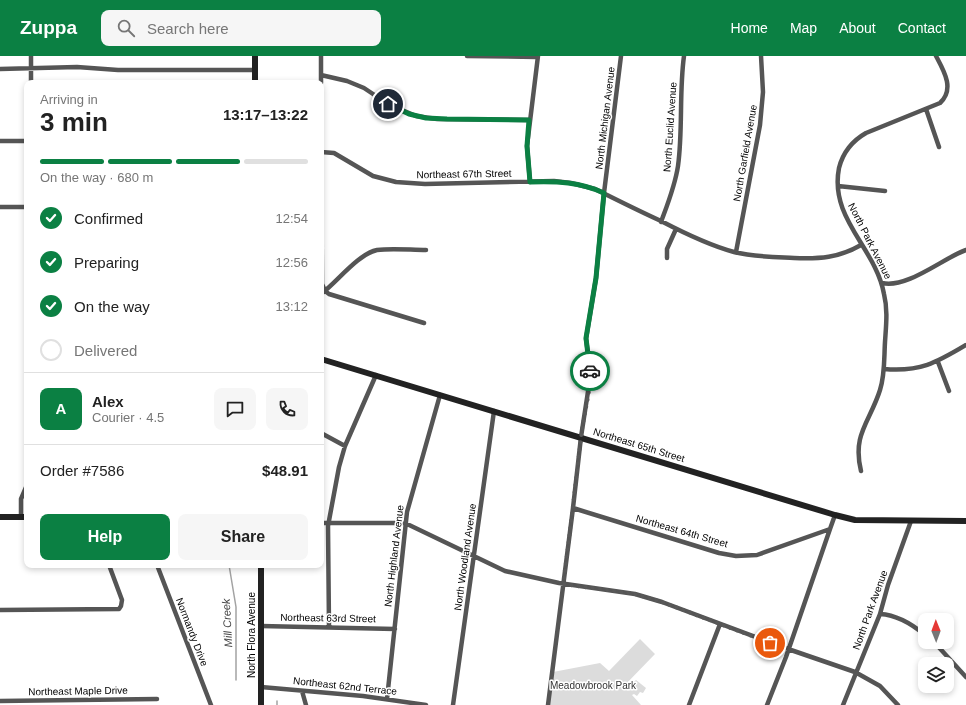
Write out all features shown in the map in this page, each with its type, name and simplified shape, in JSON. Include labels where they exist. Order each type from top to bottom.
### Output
[{"type":"street","points":[[31,56],[31,80]]},
{"type":"street","points":[[255,56],[255,80]]},
{"type":"street","points":[[320,80],[321,56]]},
{"type":"street","points":[[467,56],[538,57],[529,120],[527,146],[530,182]]},
{"type":"street","name":"North Michigan Avenue","points":[[548,705],[590,376],[586,338],[596,278],[604,193],[621,56]]},
{"type":"street","name":"North Euclid Avenue","points":[[661,222],[671,196],[678,165],[684,56]]},
{"type":"street","name":"North Garfield Avenue","points":[[736,252],[760,125],[763,92],[761,56]]},
{"type":"street","name":"North Park Avenue","points":[[861,471],[858,459],[862,429],[880,390],[884,369],[886,311],[885,295],[877,270],[846,218],[840,201],[838,186],[839,172],[842,157],[856,139],[866,133],[940,103],[944,99],[948,91],[948,82],[936,56]]},
{"type":"street","points":[[0,69],[77,67],[118,70],[255,70]]},
{"type":"street","points":[[321,75],[347,81],[364,88],[388,104],[416,116],[442,119],[529,120]]},
{"type":"street","points":[[926,109],[939,147]]},
{"type":"street","points":[[0,142],[24,141]]},
{"type":"street","name":"Northeast 67th Street","points":[[324,152],[334,153],[373,176],[396,182],[425,184],[554,181],[571,182],[604,193],[703,242],[736,252],[767,257],[832,257],[846,253],[861,245]]},
{"type":"street","points":[[838,186],[885,190]]},
{"type":"street","points":[[0,207],[24,207]]},
{"type":"street","points":[[667,258],[667,249],[676,229]]},
{"type":"street","points":[[324,291],[362,258],[370,253],[379,250],[426,250]]},
{"type":"street","points":[[882,283],[886,284],[921,274],[966,250]]},
{"type":"street","points":[[324,292],[424,323]]},
{"type":"street","points":[[884,369],[910,370],[923,367],[938,362],[966,345]]},
{"type":"street","name":"Northeast 65th Street","points":[[324,360],[835,515]]},
{"type":"street","points":[[938,362],[949,391]]},
{"type":"street","points":[[329,627],[328,523],[339,467],[345,446],[376,375]]},
{"type":"street","name":"North Highland Avenue","points":[[387,699],[405,523],[440,395]]},
{"type":"street","name":"North Woodland Avenue","points":[[453,705],[494,411]]},
{"type":"street","points":[[324,435],[345,446]]},
{"type":"street","points":[[0,517],[24,516],[21,499],[24,492]]},
{"type":"street","name":"Northeast 64th Street","points":[[573,508],[719,553],[736,556],[757,555],[830,529]]},
{"type":"street","points":[[767,705],[835,515],[855,520],[966,522]]},
{"type":"street","name":"North Park Avenue","points":[[843,705],[855,672],[880,614],[888,585],[911,521]]},
{"type":"street","points":[[324,523],[405,523],[505,571],[563,584],[635,594],[662,602],[788,649],[855,672],[880,686],[898,705]]},
{"type":"street","points":[[0,610],[119,609],[122,600],[110,568]]},
{"type":"street","name":"Normandy Drive","points":[[158,568],[210,705]]},
{"type":"street","name":"North Flora Avenue","points":[[261,568],[261,705]]},
{"type":"street","points":[[880,614],[894,616],[918,630]]},
{"type":"street","points":[[689,705],[720,624]]},
{"type":"street","name":"Northeast 63rd Street","points":[[261,626],[395,629]]},
{"type":"street","points":[[940,649],[966,677]]},
{"type":"street","name":"Northeast 62nd Terrace","points":[[261,687],[363,696],[426,705]]},
{"type":"street","points":[[302,691],[306,705]]},
{"type":"street","name":"Northeast Maple Drive","points":[[0,701],[157,699]]},
{"type":"green space","name":"Meadowbrook Park","points":[[640,639],[655,654],[623,687],[626,689],[636,680],[646,688],[643,693],[640,692],[637,696],[634,694],[632,695],[641,705],[546,705],[553,672],[600,663],[609,671]]},
{"type":"waterway","name":"Mill Creek","points":[[230,568],[236,607],[236,680]]},
{"type":"way so far","points":[[590,371],[563,584],[635,594],[662,602],[770,643]]},
{"type":"route","points":[[388,104],[409,114],[426,118],[529,120],[527,146],[530,182],[571,182],[604,193],[596,278],[586,338],[590,371]]}]
